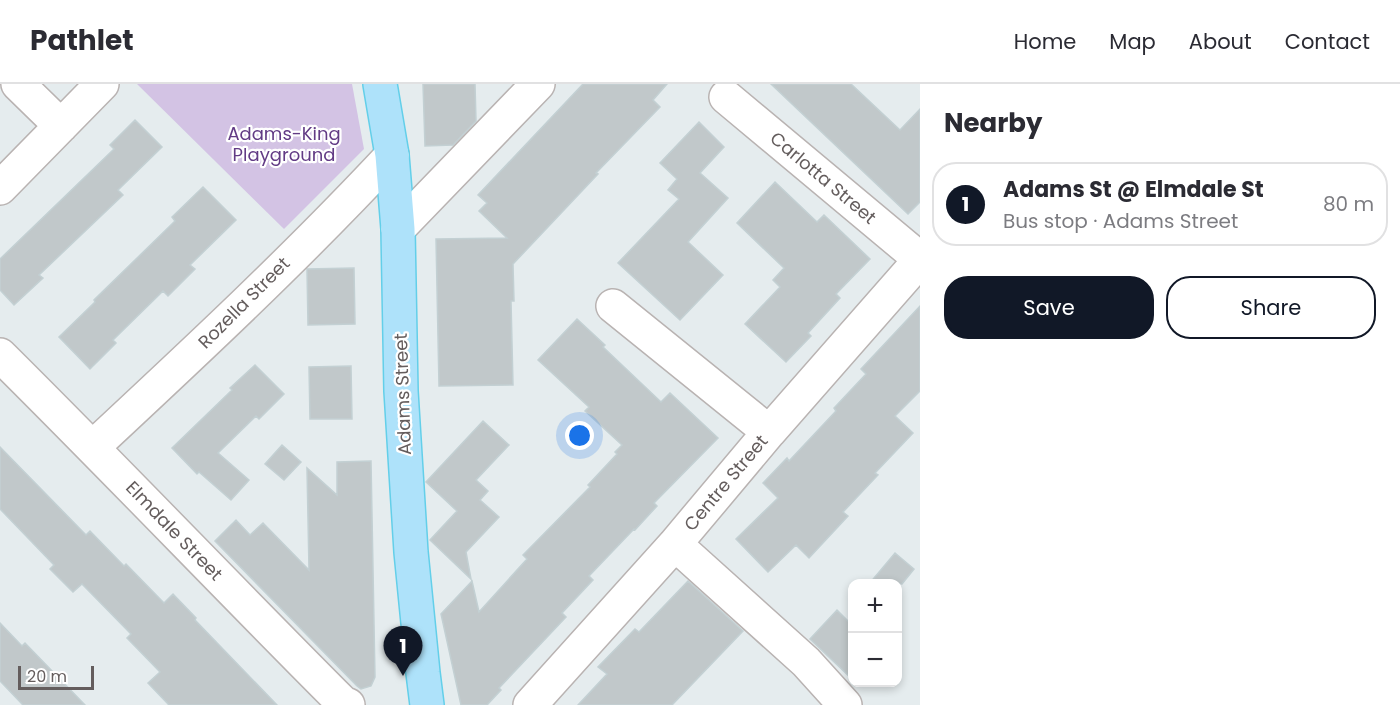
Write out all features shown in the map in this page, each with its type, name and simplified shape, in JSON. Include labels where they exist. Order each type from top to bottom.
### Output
[{"type":"main road","name":"Adams Street","points":[[380,84],[392,155],[398,229],[401,391],[410,540],[428,705]]},
{"type":"street","points":[[18,84],[61,126]]},
{"type":"street","points":[[0,188],[102,84]]},
{"type":"street","points":[[398,229],[538,84]]},
{"type":"street","name":"Carlotta Street","points":[[726,97],[920,259]]},
{"type":"street","name":"Rozella Street","points":[[93,447],[203,344],[392,155]]},
{"type":"street","name":"Centre Street","points":[[530,705],[675,544],[920,259]]},
{"type":"street","points":[[612,306],[769,432]]},
{"type":"street","name":"Elmdale Street","points":[[0,356],[93,447],[260,620],[343,703],[348,705]]},
{"type":"street","points":[[675,544],[806,662],[845,705]]},
{"type":"green space","name":"Adams-King Playground","points":[[137,84],[352,84],[364,149],[284,229]]},
{"type":"building","points":[[423,84],[475,84],[476,121],[453,145],[425,146]]},
{"type":"building","points":[[583,84],[667,84],[653,100],[660,107],[513,264],[514,301],[511,301],[513,385],[439,386],[436,239],[507,238],[479,211],[487,203],[478,195]]},
{"type":"building","points":[[771,84],[851,84],[900,130],[920,109],[920,202],[908,214]]},
{"type":"building","points":[[135,120],[162,147],[118,190],[123,195],[39,275],[43,278],[14,305],[0,290],[0,259],[114,149],[110,145]]},
{"type":"building","points":[[699,122],[724,147],[700,173],[728,198],[688,242],[723,275],[680,320],[618,263],[679,199],[668,190],[677,179],[660,163]]},
{"type":"building","points":[[775,182],[817,222],[824,215],[870,259],[836,294],[840,298],[808,333],[811,336],[786,362],[745,324],[780,287],[773,280],[784,268],[737,223]]},
{"type":"building","points":[[203,187],[236,220],[190,265],[195,269],[168,296],[163,291],[113,340],[116,343],[90,369],[59,337],[175,221],[172,217]]},
{"type":"building","points":[[354,268],[355,324],[308,325],[307,269]]},
{"type":"building","points":[[920,306],[920,391],[895,416],[913,433],[875,473],[878,475],[843,512],[848,516],[809,558],[796,545],[768,572],[736,539],[778,498],[763,483],[787,458],[789,461],[836,411],[834,408],[866,374],[861,369]]},
{"type":"building","points":[[577,319],[661,402],[670,393],[718,438],[654,503],[657,506],[589,576],[593,580],[562,613],[566,617],[499,688],[501,690],[487,705],[461,705],[441,614],[472,581],[479,612],[527,559],[523,555],[590,487],[588,485],[617,454],[615,452],[622,445],[585,411],[589,407],[538,360]]},
{"type":"building","points":[[255,365],[284,394],[259,419],[256,416],[218,453],[249,480],[231,500],[199,472],[197,474],[172,448]]},
{"type":"building","points":[[351,366],[352,419],[310,419],[309,367]]},
{"type":"building","points":[[483,421],[509,445],[476,480],[488,491],[480,500],[499,517],[466,552],[471,579],[430,540],[457,511],[426,482]]},
{"type":"building","points":[[282,445],[301,462],[284,480],[265,464]]},
{"type":"building","points":[[0,447],[86,535],[90,531],[164,603],[173,594],[277,705],[169,705],[148,683],[160,672],[127,638],[131,634],[82,584],[73,592],[50,569],[54,565],[0,509]]},
{"type":"building","points":[[371,461],[375,677],[371,686],[361,689],[215,541],[236,520],[250,535],[263,523],[309,570],[307,468],[337,495],[337,462]]},
{"type":"building","points":[[895,553],[914,569],[902,584],[902,579],[873,579]]},
{"type":"building","points":[[688,581],[743,631],[672,705],[578,705],[607,674],[598,667],[635,629],[639,632]]},
{"type":"building","points":[[837,610],[848,621],[848,675],[810,639]]},
{"type":"building","points":[[0,623],[22,646],[25,643],[85,705],[23,705],[0,681]]},
{"type":"place","name":"Adams St @ Elmdale St","points":[[403,676]]}]
